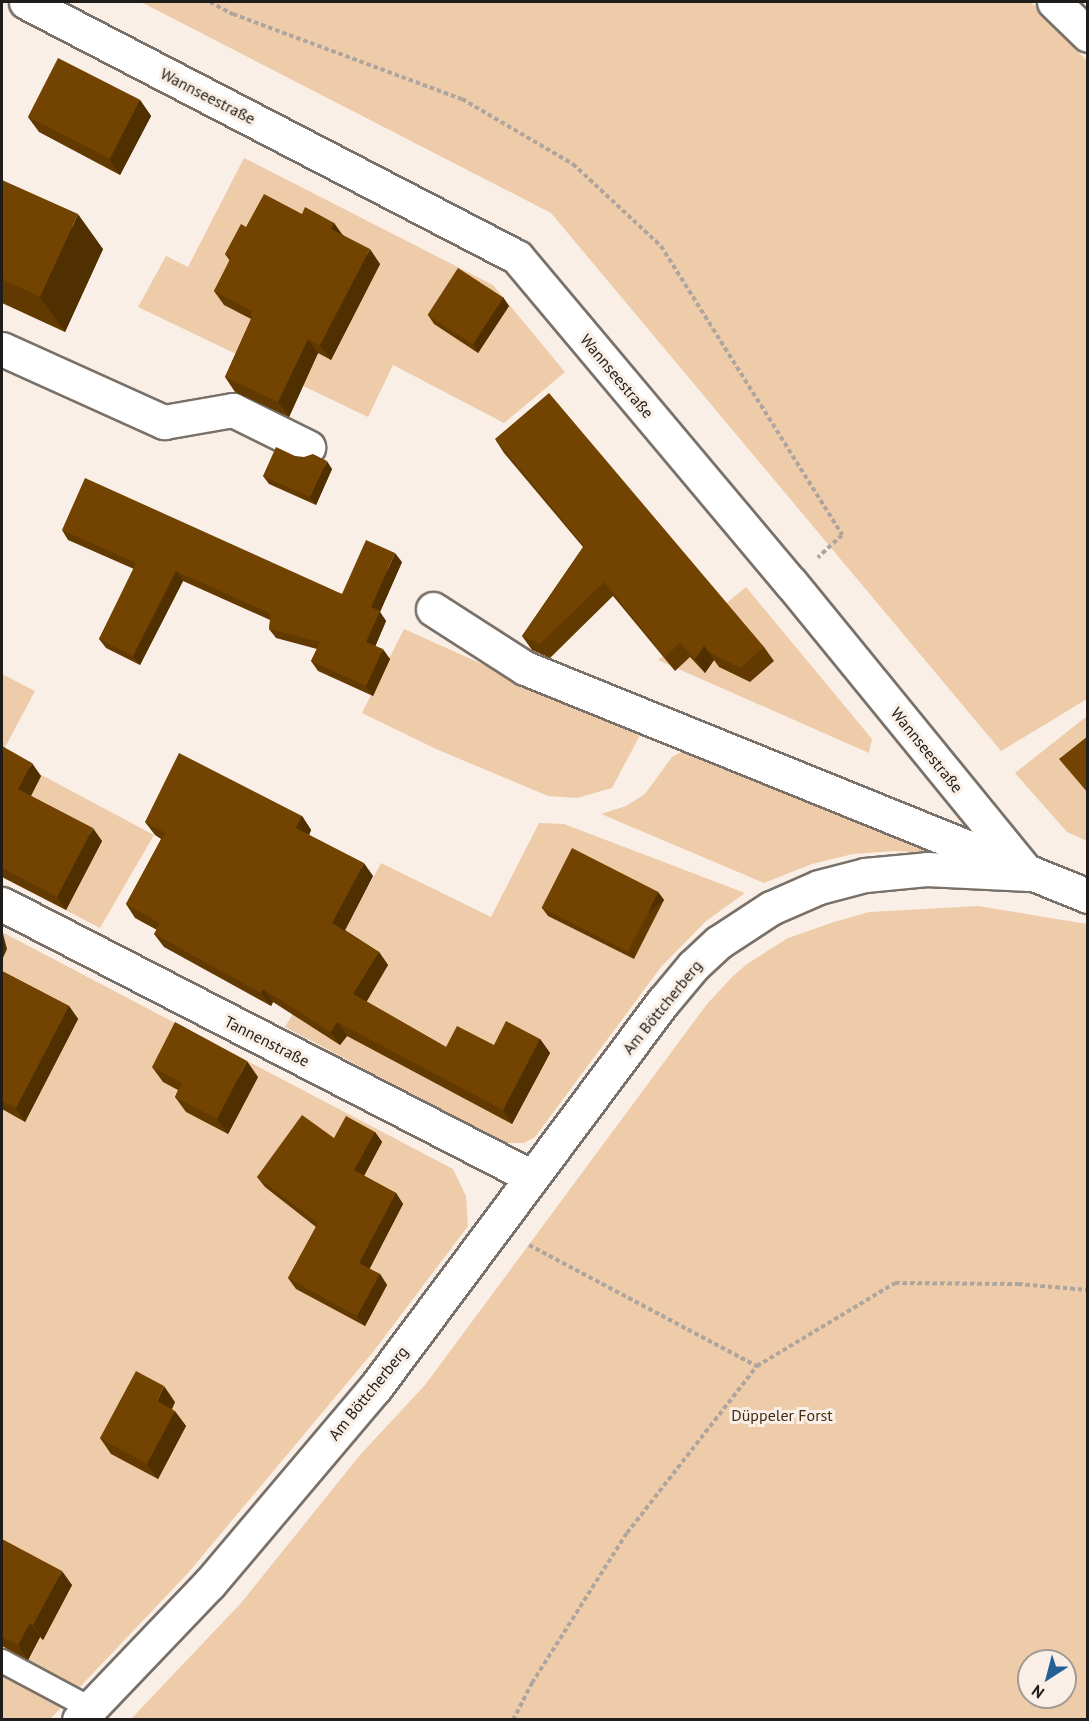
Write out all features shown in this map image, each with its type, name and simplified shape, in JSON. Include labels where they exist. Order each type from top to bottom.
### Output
[{"type":"street","name":"Wannseestraße","points":[[26,2],[477,233],[517,257],[791,583],[1028,874]]},
{"type":"street","points":[[1054,2],[1088,35]]},
{"type":"street","points":[[2,349],[164,422],[233,410],[308,447]]},
{"type":"street","points":[[433,609],[525,668],[1028,874],[1088,896]]},
{"type":"street","name":"Am Böttcherberg","points":[[85,1714],[210,1583],[375,1388],[685,975],[719,942],[771,908],[819,887],[865,875],[927,869],[1028,874]]},
{"type":"street","name":"Tannenstraße","points":[[2,904],[532,1177]]},
{"type":"lane","points":[[2,1661],[85,1714]]},
{"type":"path","points":[[210,2],[232,14],[462,99],[573,164],[661,246],[842,536],[791,583]]},
{"type":"path","points":[[494,1227],[757,1366]]},
{"type":"path","points":[[513,1719],[532,1683],[627,1533],[757,1366],[895,1283],[1018,1284],[1088,1290]]},
{"type":"green space","points":[[141,2],[1031,2],[1087,61],[1087,699],[1001,751],[551,213]]},
{"type":"green space","points":[[244,158],[493,285],[565,372],[504,423],[393,365],[368,417],[138,307],[166,256],[188,267]]},
{"type":"green space","points":[[746,587],[872,739],[869,753],[658,660]]},
{"type":"green space","points":[[404,629],[640,735],[612,788],[577,798],[548,796],[436,749],[362,713]]},
{"type":"green space","points":[[2,674],[35,691],[2,753]]},
{"type":"green space","points":[[1087,716],[1087,841],[1067,832],[1015,773]]},
{"type":"green space","points":[[683,751],[932,853],[895,851],[853,854],[812,864],[764,883],[601,814],[626,806],[645,794],[672,757]]},
{"type":"green space","points":[[2,754],[154,835],[100,928],[2,877]]},
{"type":"green space","points":[[539,823],[564,824],[745,893],[706,921],[661,967],[535,1137],[524,1143],[505,1143],[285,1027],[350,920],[381,863],[491,917]]},
{"type":"green space","name":"Düppeler Forst","points":[[978,906],[1087,924],[1087,1719],[131,1719],[241,1603],[360,1455],[425,1385],[707,1004],[747,964],[788,938],[869,912]]},
{"type":"green space","points":[[2,932],[453,1169],[466,1196],[468,1226],[373,1352],[188,1573],[80,1687],[2,1647]]},
{"type":"green space","points":[[2,1672],[64,1705],[50,1719],[2,1719]]},
{"type":"building","points":[[58,58],[140,100],[110,159],[28,117]]},
{"type":"building","points":[[2,180],[78,214],[40,297],[2,279]]},
{"type":"building","points":[[264,194],[302,214],[305,207],[334,223],[331,229],[370,249],[320,345],[308,339],[278,402],[225,377],[252,317],[250,316],[252,311],[214,291],[231,257],[225,254],[241,224],[246,227]]},
{"type":"building","points":[[458,268],[503,297],[473,344],[428,315]]},
{"type":"building","points":[[549,393],[764,647],[740,668],[710,653],[704,646],[695,659],[680,643],[665,657],[604,582],[540,644],[522,636],[584,546],[495,439]]},
{"type":"building","points":[[276,447],[295,456],[304,457],[313,454],[327,461],[310,497],[263,476]]},
{"type":"building","points":[[85,478],[342,594],[366,540],[395,553],[371,607],[380,611],[366,642],[383,649],[366,686],[311,661],[320,642],[269,629],[271,614],[176,571],[133,656],[99,639],[136,563],[62,530]]},
{"type":"building","points":[[1088,736],[1088,793],[1059,759]]},
{"type":"building","points":[[2,746],[32,763],[18,789],[93,828],[57,897],[2,868]]},
{"type":"building","points":[[179,753],[302,816],[296,828],[364,863],[332,923],[379,952],[353,994],[446,1047],[457,1026],[494,1045],[506,1021],[540,1039],[503,1110],[337,1022],[331,1032],[263,989],[261,993],[154,934],[160,923],[126,904],[165,833],[145,822]]},
{"type":"building","points":[[572,848],[658,892],[628,952],[542,908]]},
{"type":"building","points":[[2,971],[69,1006],[16,1108],[2,1101]]},
{"type":"building","points":[[175,1022],[247,1061],[217,1119],[175,1097],[182,1083],[152,1067]]},
{"type":"building","points":[[302,1115],[334,1138],[346,1116],[375,1132],[354,1170],[396,1193],[359,1263],[380,1274],[357,1316],[288,1278],[318,1223],[257,1177]]},
{"type":"building","points":[[136,1371],[164,1386],[157,1401],[175,1411],[147,1464],[100,1438]]},
{"type":"building","points":[[2,1539],[62,1571],[33,1625],[30,1623],[18,1645],[2,1637]]}]
